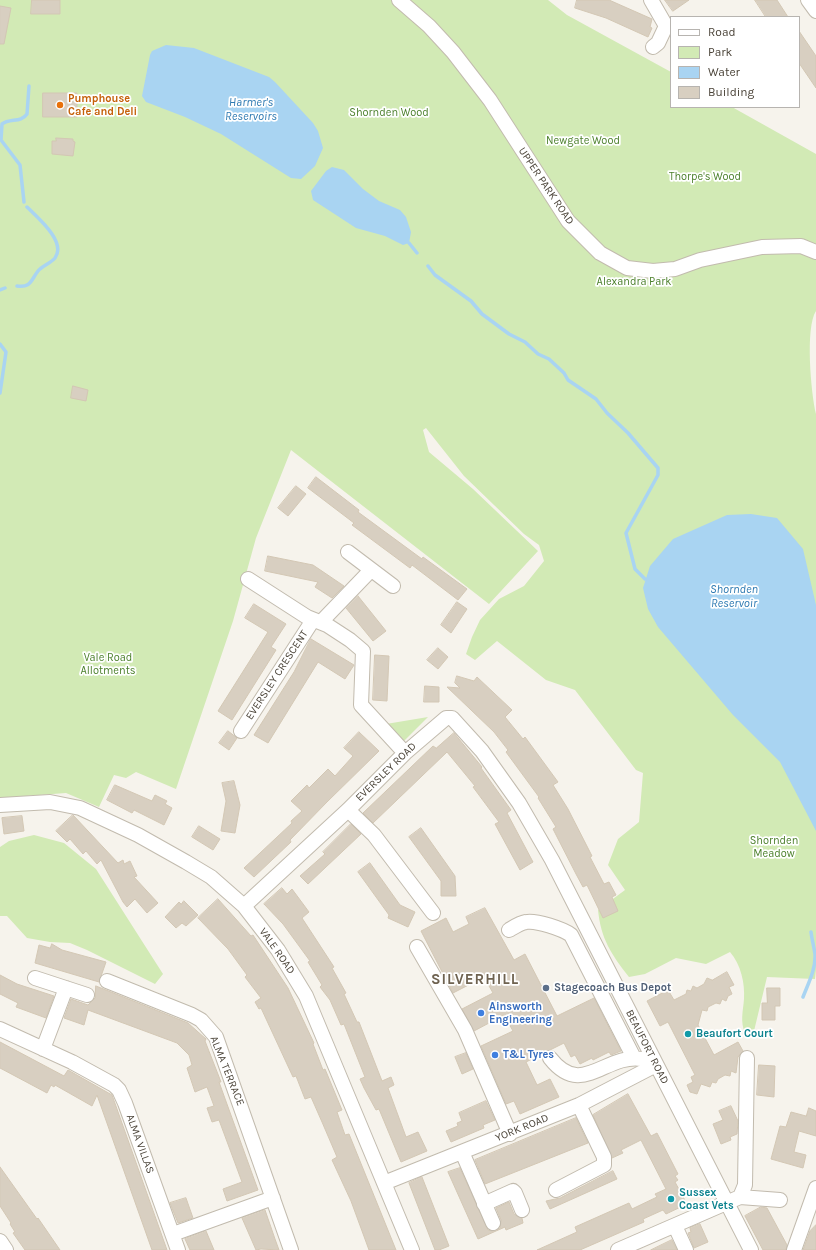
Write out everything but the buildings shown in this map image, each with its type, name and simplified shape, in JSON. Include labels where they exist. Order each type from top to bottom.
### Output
[{"type":"street","name":"UPPER PARK ROAD","points":[[399,0],[429,26],[453,52],[490,100],[568,221],[600,254],[627,268],[653,271],[675,268],[700,260],[762,247],[801,246],[816,252]]},
{"type":"street","points":[[651,0],[666,26],[658,43],[653,47]]},
{"type":"street","points":[[808,0],[816,11]]},
{"type":"street","points":[[348,552],[393,586]]},
{"type":"street","points":[[317,621],[371,570]]},
{"type":"street","name":"EVERSLEY CRESCENT","points":[[248,579],[350,640],[363,651],[361,705],[405,753]]},
{"type":"street","name":"EVERSLEY CRESCENT","points":[[241,731],[317,621]]},
{"type":"street","name":"EVERSLEY ROAD","points":[[244,906],[348,810],[405,753],[446,718],[452,718],[482,751],[519,803]]},
{"type":"street","name":"VALE ROAD","points":[[0,805],[50,802],[80,808],[138,835],[186,862],[210,877],[244,906],[278,950],[306,996],[412,1250]]},
{"type":"street","name":"BEAUFORT ROAD","points":[[519,803],[560,875],[751,1250]]},
{"type":"street","points":[[348,810],[374,834],[433,914]]},
{"type":"street","points":[[509,930],[521,923],[531,921],[565,931],[571,935],[634,1058]]},
{"type":"street","points":[[417,947],[465,1030],[510,1134]]},
{"type":"street","points":[[35,978],[87,995]]},
{"type":"street","name":"ALMA TERRACE","points":[[107,981],[192,1015],[209,1028],[220,1047],[291,1250]]},
{"type":"street","points":[[43,1049],[66,988]]},
{"type":"street","name":"ALMA VILLAS","points":[[0,1029],[72,1062],[114,1085],[119,1090],[178,1250]]},
{"type":"street","points":[[550,1058],[557,1068],[565,1073],[576,1075],[586,1074],[620,1061],[634,1058],[655,1063]]},
{"type":"street","points":[[740,1197],[745,1185],[747,1058]]},
{"type":"street","name":"YORK ROAD","points":[[384,1183],[510,1134],[579,1105],[655,1063]]},
{"type":"street","points":[[556,1190],[604,1165],[604,1158],[579,1105]]},
{"type":"street","points":[[462,1152],[493,1223]]},
{"type":"street","points":[[794,1250],[816,1188]]},
{"type":"street","points":[[484,1204],[513,1191],[522,1210]]},
{"type":"street","points":[[618,1250],[740,1197],[780,1200]]},
{"type":"street","points":[[172,1234],[273,1198]]},
{"type":"street","points":[[675,1226],[686,1250]]},
{"type":"street","points":[[0,1241],[6,1250]]},
{"type":"green space","name":"Alexandra Park","points":[[0,0],[548,0],[567,15],[670,71],[670,108],[734,108],[816,154],[816,311],[811,331],[810,361],[812,392],[816,414],[816,970],[815,979],[767,977],[754,1031],[745,1033],[743,1029],[743,981],[740,968],[730,952],[706,964],[676,958],[645,974],[629,977],[608,946],[599,920],[598,910],[625,890],[608,865],[618,839],[639,822],[643,773],[636,770],[575,690],[546,680],[497,641],[475,660],[466,654],[480,620],[499,599],[524,586],[544,561],[539,545],[524,534],[464,476],[426,428],[423,430],[429,452],[473,489],[538,551],[489,604],[291,450],[256,538],[233,621],[176,789],[136,772],[126,778],[114,775],[99,807],[66,793],[0,798]]},
{"type":"green space","points":[[428,717],[403,742],[386,724]]},
{"type":"green space","points":[[34,835],[64,843],[96,869],[163,974],[155,984],[70,943],[50,942],[27,938],[7,916],[0,916],[0,847],[9,841]]},
{"type":"water","name":"Harmer's Reservoirs","points":[[166,45],[194,48],[269,77],[313,123],[318,131],[323,148],[315,166],[301,179],[291,178],[221,134],[185,117],[146,102],[142,96],[150,55],[152,51]]},
{"type":"water","points":[[332,167],[344,170],[363,189],[379,201],[400,210],[406,217],[411,232],[409,243],[403,245],[385,236],[356,228],[313,200],[311,191],[326,171]]},
{"type":"water","name":"Shornden Reservoir","points":[[751,514],[777,518],[803,549],[816,605],[816,831],[780,762],[733,715],[658,627],[648,609],[643,588],[650,566],[673,539],[727,515]]},
{"type":"waterway","points":[[24,202],[20,165],[1,140],[2,124],[8,121],[22,119],[27,114],[29,86]]},
{"type":"waterway","points":[[17,286],[28,285],[40,269],[55,258],[58,252],[54,237],[27,207]]},
{"type":"waterway","points":[[409,243],[417,253]]},
{"type":"waterway","points":[[428,266],[435,275],[471,301],[482,314],[509,334],[525,342],[538,354],[549,359],[564,373],[568,380],[596,399],[658,468],[658,475],[626,533],[635,569],[645,579]]},
{"type":"waterway","points":[[0,290],[5,288]]},
{"type":"waterway","points":[[0,344],[6,352],[0,393]]},
{"type":"waterway","points":[[803,997],[815,960],[811,932]]},
{"type":"place","name":"Pumphouse Cafe and Deli","points":[[60,105]]},
{"type":"place","name":"Stagecoach Bus Depot","points":[[546,988]]},
{"type":"place","name":"Ainsworth Engineering","points":[[481,1013]]},
{"type":"place","name":"Beaufort Court","points":[[688,1034]]},
{"type":"place","name":"T&L Tyres","points":[[495,1055]]},
{"type":"place","name":"Sussex Coast Vets","points":[[671,1199]]},
{"type":"district","name":"SILVERHILL","points":[[475,980]]},
{"type":"park label","name":"Shornden Wood","points":[[389,113]]},
{"type":"park label","name":"Newgate Wood","points":[[583,141]]},
{"type":"park label","name":"Thorpe's Wood","points":[[705,177]]},
{"type":"park label","name":"Vale Road Allotments","points":[[108,664]]},
{"type":"park label","name":"Shornden Meadow","points":[[774,847]]}]
